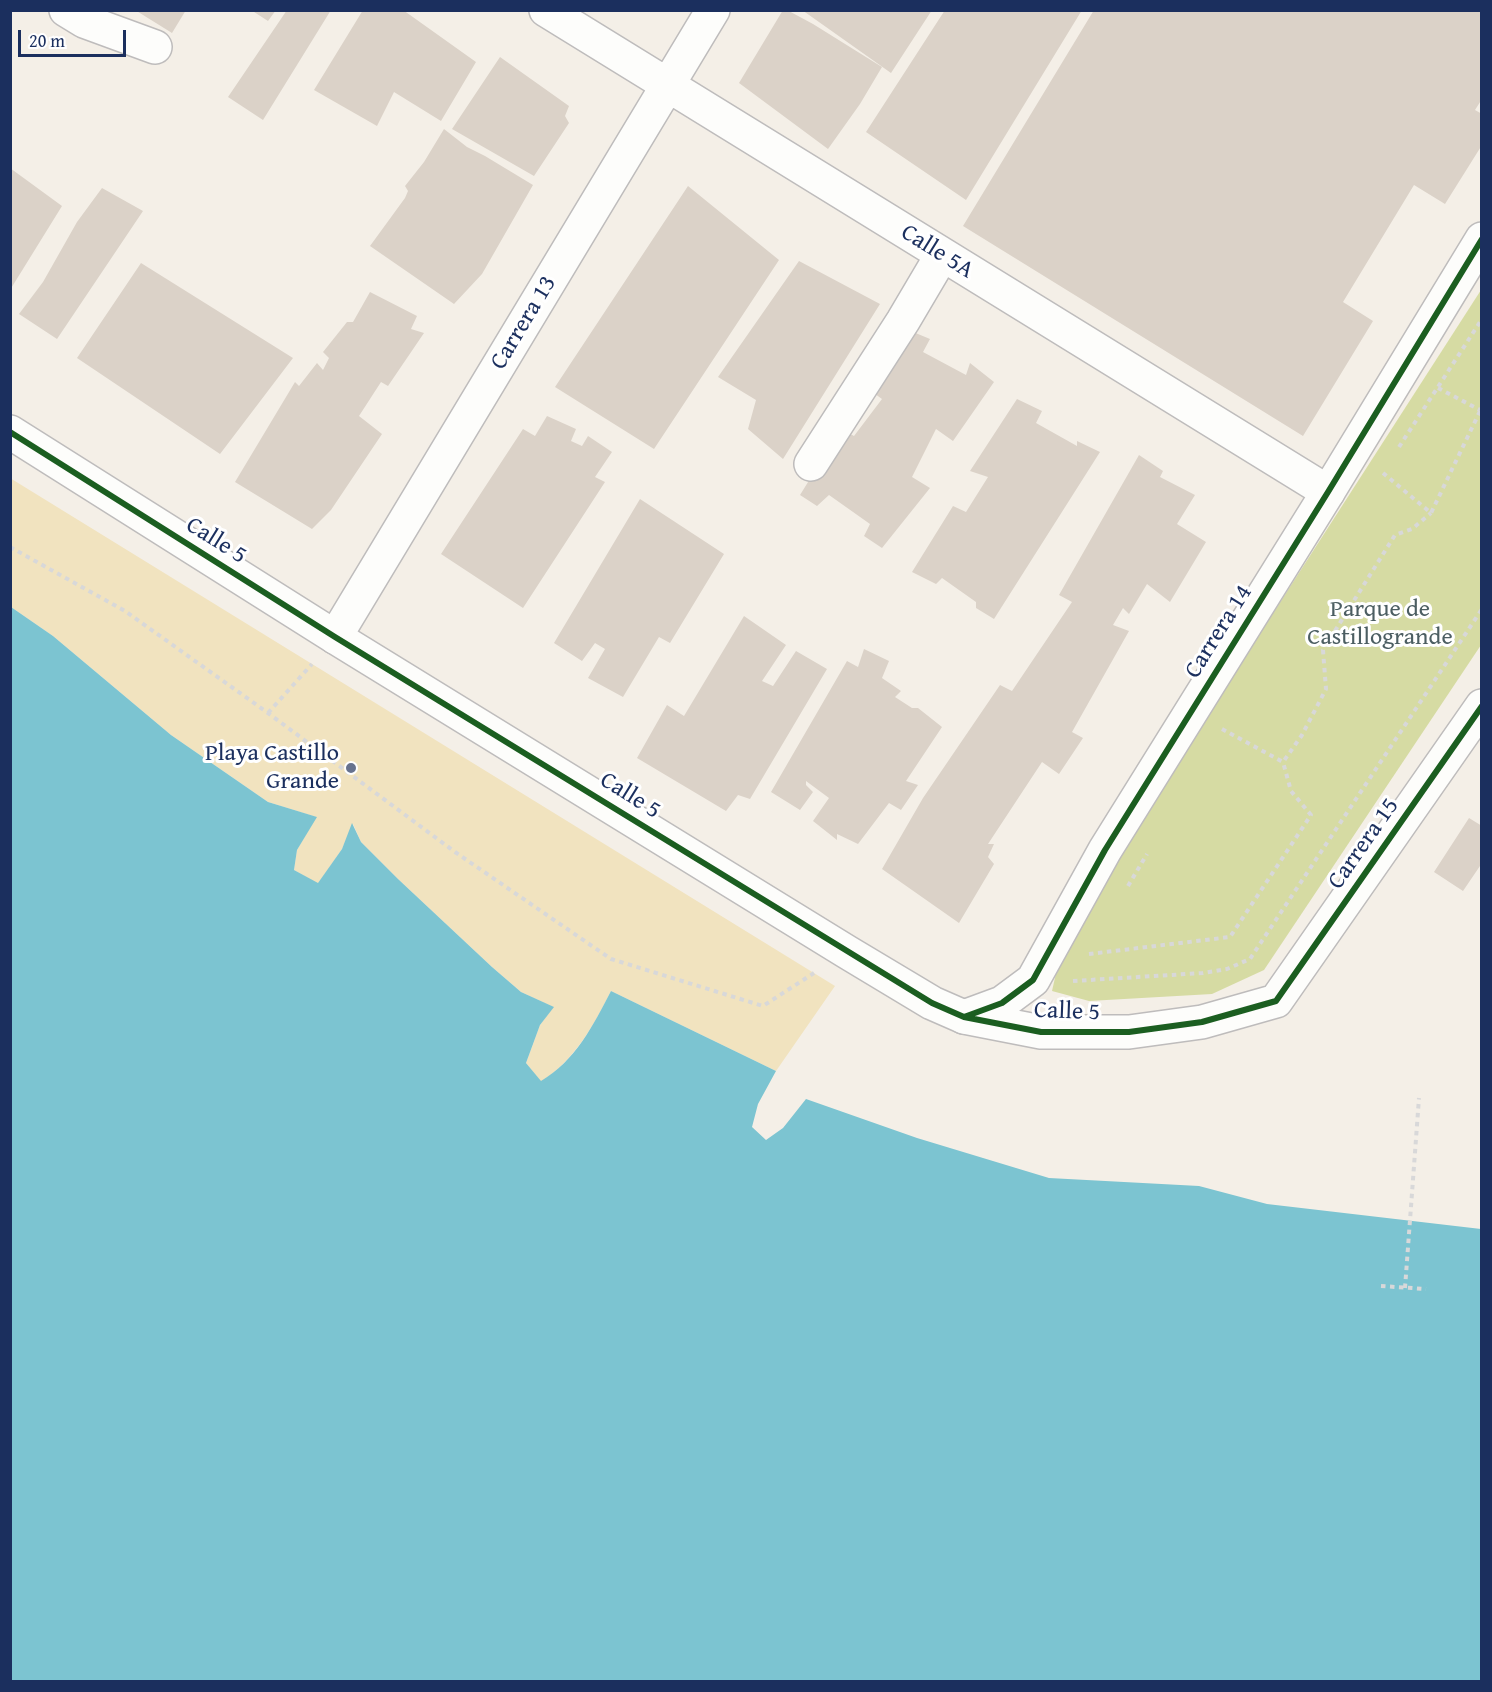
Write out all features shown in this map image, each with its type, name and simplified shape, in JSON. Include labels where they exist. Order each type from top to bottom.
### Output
[{"type":"street","points":[[66,10],[84,21],[155,47]]},
{"type":"street","name":"Calle 5A","points":[[546,10],[1328,492]]},
{"type":"street","name":"Carrera 13","points":[[335,637],[713,10]]},
{"type":"street","name":"Carrera 14","points":[[964,1017],[1002,1003],[1033,980],[1105,850],[1328,492],[1482,238]]},
{"type":"street","points":[[812,464],[942,255]]},
{"type":"street","name":"Calle 5","points":[[10,432],[335,637],[932,1003],[964,1017],[1041,1032],[1129,1032],[1202,1022],[1276,1001]]},
{"type":"street","name":"Carrera 15","points":[[1276,1001],[1482,706]]},
{"type":"path","points":[[1395,454],[1482,319]]},
{"type":"path","points":[[1283,762],[1302,735],[1326,689],[1323,650],[1395,535],[1412,529],[1431,513],[1481,409],[1438,388]]},
{"type":"path","points":[[1377,483],[1389,464]]},
{"type":"path","points":[[1383,473],[1431,513]]},
{"type":"path","points":[[10,547],[125,611],[268,712],[455,852],[611,959],[763,1006],[847,952]]},
{"type":"path","points":[[1064,982],[1203,974],[1227,969],[1251,959],[1482,609]]},
{"type":"path","points":[[268,712],[335,637]]},
{"type":"path","points":[[1080,959],[1089,954],[1230,937],[1311,815],[1291,791],[1283,762],[1221,728],[1215,738]]},
{"type":"path","points":[[1125,892],[1149,851]]},
{"type":"path","points":[[1089,954],[1095,944]]},
{"type":"path","points":[[1405,1288],[1419,1098]]},
{"type":"path","points":[[1381,1286],[1426,1289]]},
{"type":"green space","name":"Parque de Castillogrande","points":[[1481,290],[1481,645],[1264,970],[1212,994],[1089,1001],[1052,991],[1059,960],[1174,767]]},
{"type":"sand","name":"Playa Castillo Grande","points":[[10,478],[835,986],[776,1071],[611,991],[573,1053],[541,1082],[526,1063],[540,1025],[553,1007],[521,992],[492,967],[361,842],[353,824],[342,849],[318,884],[294,870],[297,850],[316,817],[268,802],[171,735],[53,636],[11,607]]},
{"type":"water","points":[[11,607],[53,636],[171,735],[268,802],[317,817],[297,850],[294,870],[318,883],[342,849],[352,823],[361,842],[492,967],[521,992],[554,1007],[540,1025],[526,1063],[541,1081],[564,1063],[582,1042],[611,991],[776,1071],[758,1104],[752,1127],[766,1140],[783,1128],[806,1099],[917,1138],[1049,1178],[1199,1186],[1267,1204],[1481,1229],[1481,1681],[11,1681]]},
{"type":"building","points":[[135,10],[186,10],[172,33]]},
{"type":"building","points":[[251,10],[276,10],[268,21]]},
{"type":"building","points":[[287,10],[331,10],[263,120],[228,97]]},
{"type":"building","points":[[363,10],[403,10],[476,62],[441,121],[394,92],[377,126],[314,90]]},
{"type":"building","points":[[783,10],[813,24],[882,67],[860,104],[828,149],[739,83]]},
{"type":"building","points":[[802,10],[932,10],[891,73]]},
{"type":"building","points":[[945,10],[1082,10],[966,200],[866,132]]},
{"type":"building","points":[[1094,10],[1482,10],[1482,99],[1475,110],[1482,114],[1482,145],[1445,204],[1414,185],[1343,302],[1373,321],[1303,436],[963,226]]},
{"type":"building","points":[[500,57],[569,106],[565,116],[569,123],[534,176],[452,129]]},
{"type":"building","points":[[444,129],[467,147],[533,185],[482,274],[454,304],[370,246],[405,198],[408,191],[405,186],[424,162]]},
{"type":"building","points":[[10,168],[62,206],[10,290]]},
{"type":"building","points":[[688,186],[779,260],[654,449],[555,387]]},
{"type":"building","points":[[102,188],[143,211],[57,339],[19,314],[43,282],[77,222]]},
{"type":"building","points":[[799,261],[880,304],[783,459],[748,429],[756,400],[718,377]]},
{"type":"building","points":[[141,263],[293,358],[220,454],[77,358]]},
{"type":"building","points":[[370,292],[417,316],[411,329],[424,333],[388,386],[381,382],[359,416],[382,434],[331,510],[312,529],[235,482],[295,382],[299,386],[317,363],[323,370],[329,358],[323,352],[347,322],[353,322]]},
{"type":"building","points":[[906,329],[930,339],[923,352],[966,375],[970,363],[994,382],[953,441],[936,429],[912,477],[930,488],[882,548],[864,536],[870,524],[829,495],[817,506],[800,495],[841,429],[854,436],[882,399],[864,386]]},
{"type":"building","points":[[1017,399],[1042,411],[1036,423],[1077,446],[1077,441],[1100,452],[994,619],[976,608],[976,602],[942,578],[936,584],[912,572],[953,506],[966,512],[988,477],[970,471]]},
{"type":"building","points":[[547,416],[576,429],[571,441],[582,446],[588,436],[612,452],[595,477],[605,482],[523,608],[441,554],[523,429],[535,436]]},
{"type":"building","points":[[1139,455],[1163,471],[1160,477],[1195,495],[1177,524],[1206,542],[1170,602],[1147,584],[1129,614],[1123,608],[1113,625],[1129,631],[1072,732],[1083,738],[1059,774],[1042,762],[988,844],[994,844],[988,857],[994,864],[959,923],[882,869],[923,798],[1000,685],[1012,691],[1072,602],[1059,595]]},
{"type":"building","points":[[640,499],[724,554],[670,643],[659,637],[623,697],[588,678],[605,649],[595,643],[582,661],[554,643]]},
{"type":"building","points":[[744,616],[786,645],[762,681],[773,686],[796,651],[827,669],[750,799],[738,795],[726,811],[637,758],[667,705],[684,716]]},
{"type":"building","points":[[864,649],[889,661],[882,678],[901,691],[895,697],[912,708],[918,708],[942,727],[906,781],[918,785],[901,810],[889,803],[858,844],[837,834],[837,840],[813,821],[829,798],[806,781],[806,785],[813,792],[800,810],[771,792],[847,661],[858,667]]},
{"type":"building","points":[[1469,818],[1482,826],[1482,863],[1463,891],[1434,872]]},
{"type":"cycle path","points":[[964,1017],[1002,1003],[1033,980],[1105,850],[1482,239]]},
{"type":"cycle path","points":[[10,432],[335,637],[932,1003],[964,1017],[1041,1032],[1129,1032],[1202,1022],[1276,1001],[1482,706]]},
{"type":"place","name":"Playa Castillo Grande","points":[[351,768]]}]
